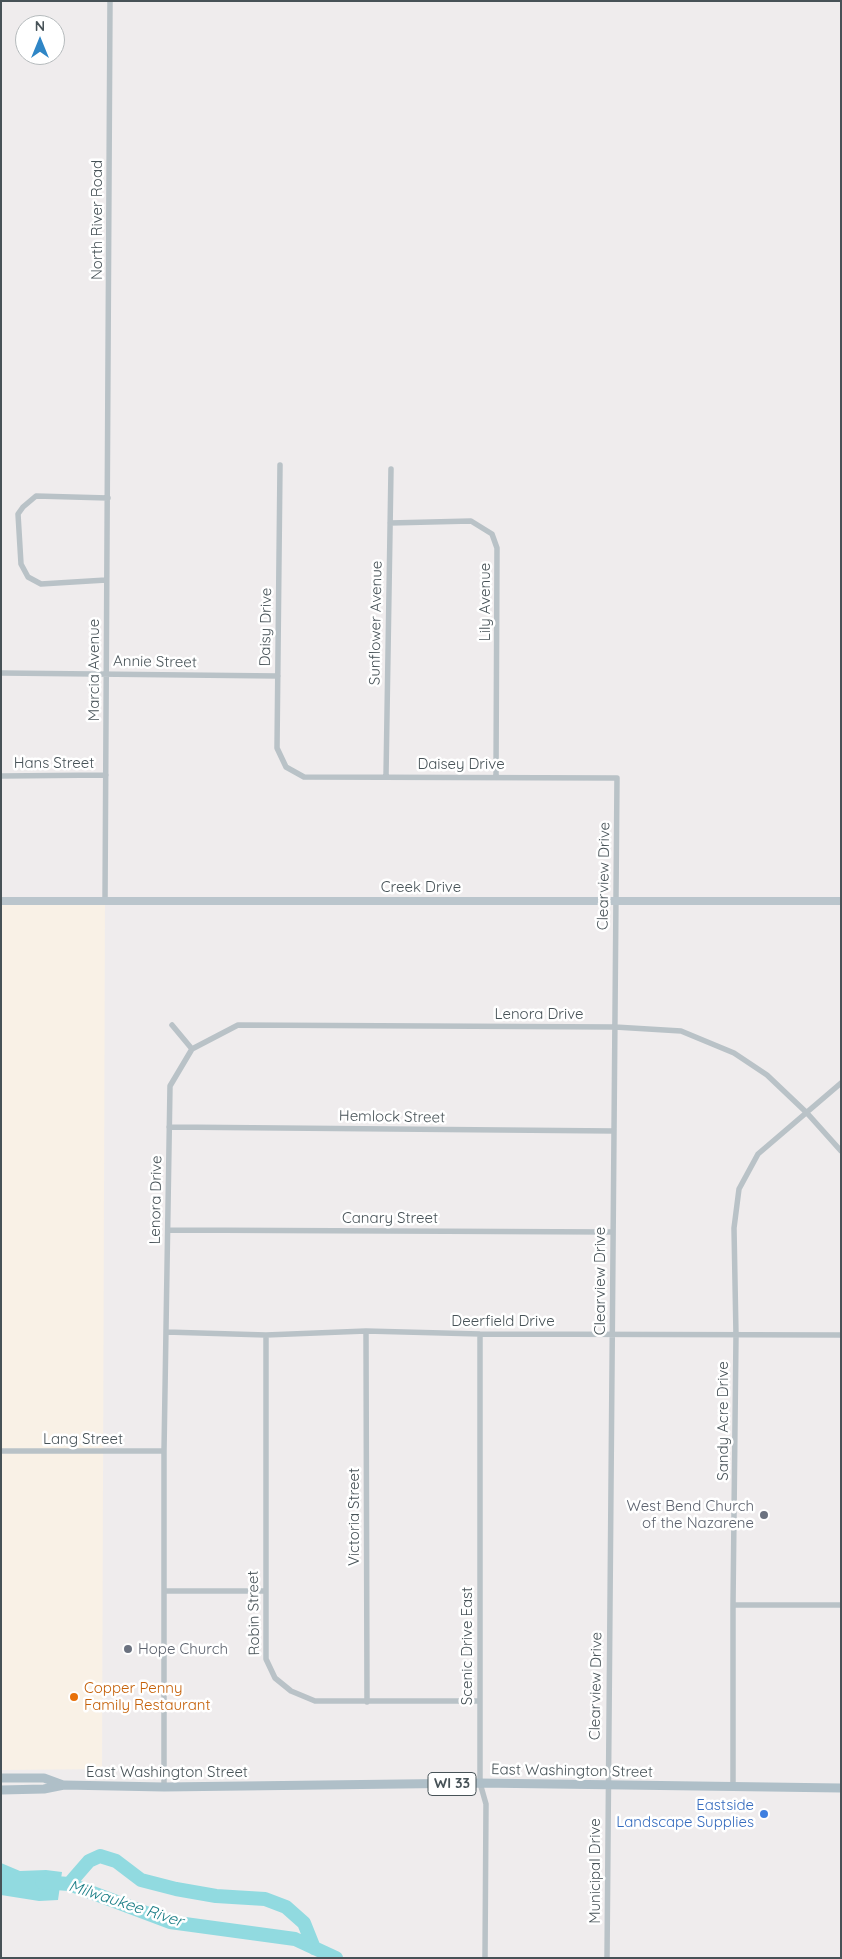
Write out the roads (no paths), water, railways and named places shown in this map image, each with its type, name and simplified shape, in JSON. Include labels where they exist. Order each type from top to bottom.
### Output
[{"type":"main road","name":"East Washington Street","points":[[1,1778],[44,1778],[64,1785]]},
{"type":"main road","name":"East Washington Street","points":[[1,1790],[44,1789],[64,1785],[164,1787],[480,1784],[841,1788]]},
{"type":"street","name":"North River Road","points":[[109,440],[110,1]]},
{"type":"street","name":"Marcia Avenue","points":[[105,901],[106,580],[109,440]]},
{"type":"street","name":"Daisy Drive","points":[[280,465],[277,748],[286,767],[304,777]]},
{"type":"street","name":"Sunflower Avenue","points":[[386,776],[391,469]]},
{"type":"street","points":[[106,580],[41,584],[28,577],[20,564],[18,514],[36,496],[108,498]]},
{"type":"street","name":"Lily Avenue","points":[[390,523],[471,521],[492,534],[498,548],[496,777]]},
{"type":"street","name":"Annie Street","points":[[1,674],[278,676]]},
{"type":"street","name":"Hans Street","points":[[1,776],[106,775]]},
{"type":"street","name":"Daisey Drive","points":[[304,777],[617,778]]},
{"type":"street","name":"Clearview Drive","points":[[608,1785],[617,778]]},
{"type":"street","name":"Creek Drive","points":[[1,901],[841,901]]},
{"type":"street","points":[[172,1025],[192,1048]]},
{"type":"street","name":"Lenora Drive","points":[[164,1787],[164,1451],[170,1086],[192,1048],[238,1025],[615,1027],[681,1031],[734,1052],[767,1075],[841,1151]]},
{"type":"street","name":"Sandy Acre Drive","points":[[733,1787],[736,1335],[734,1228],[740,1189],[758,1154],[841,1082]]},
{"type":"street","name":"Hemlock Street","points":[[169,1127],[614,1131]]},
{"type":"street","name":"Canary Street","points":[[168,1230],[612,1232]]},
{"type":"street","name":"Deerfield Drive","points":[[166,1332],[266,1334],[366,1331],[480,1334],[841,1335]]},
{"type":"street","name":"Victoria Street","points":[[366,1331],[367,1702]]},
{"type":"street","name":"Robin Street","points":[[266,1334],[266,1659],[275,1678],[291,1691],[315,1701],[480,1701]]},
{"type":"street","name":"Scenic Drive East","points":[[480,1334],[480,1784],[486,1804],[485,1958]]},
{"type":"street","name":"Lang Street","points":[[1,1451],[164,1451]]},
{"type":"street","points":[[165,1591],[265,1591]]},
{"type":"street","points":[[733,1605],[841,1605]]},
{"type":"street","name":"Municipal Drive","points":[[607,1958],[608,1785]]},
{"type":"water","name":"Milwaukee River","points":[[1,1863],[20,1871],[46,1870],[62,1872],[58,1900],[39,1901],[1,1895]]},
{"type":"waterway","points":[[69,1884],[89,1861],[100,1856],[116,1861],[141,1880],[216,1896],[265,1899],[286,1907],[304,1923],[314,1948]]},
{"type":"waterway","name":"Milwaukee River","points":[[42,1882],[69,1884],[170,1922],[295,1939],[336,1958]]},
{"type":"place","name":"West Bend Church of the Nazarene","points":[[764,1515]]},
{"type":"place","name":"Hope Church","points":[[128,1649]]},
{"type":"place","name":"Copper Penny Family Restaurant","points":[[74,1697]]},
{"type":"place","name":"Eastside Landscape Supplies","points":[[764,1814]]}]
